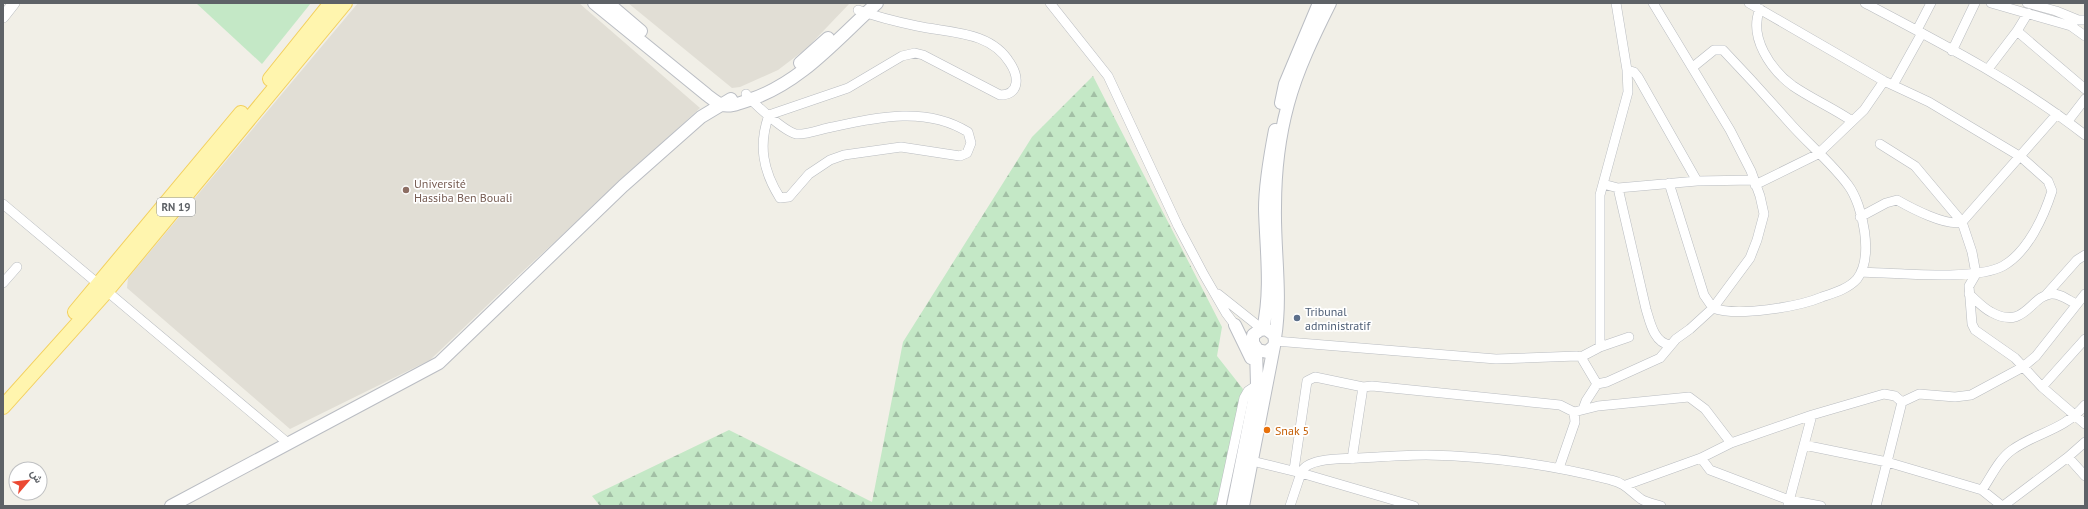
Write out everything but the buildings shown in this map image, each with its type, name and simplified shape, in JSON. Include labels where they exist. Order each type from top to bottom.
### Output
[{"type":"main road","name":"RN 19","points":[[3,395],[103,287],[331,3]]},
{"type":"main road","name":"RN 19","points":[[3,407],[103,287],[345,3]]},
{"type":"main road","points":[[594,3],[706,95],[727,102]]},
{"type":"main road","points":[[608,3],[717,95],[732,105],[748,97],[788,82],[820,56],[863,8],[877,3]]},
{"type":"main road","points":[[1263,329],[1267,296],[1265,207],[1270,156],[1290,83],[1319,3]]},
{"type":"main road","points":[[1243,506],[1275,342],[1277,315],[1276,181],[1290,83],[1330,3]]},
{"type":"main road","points":[[171,506],[439,363],[529,274],[634,176],[701,117],[727,102]]},
{"type":"main road","points":[[1235,325],[1258,379]]},
{"type":"main road","points":[[1233,506],[1258,379],[1253,335],[1263,329],[1272,332],[1275,342]]},
{"type":"main road","points":[[1254,346],[1267,352],[1275,342]]},
{"type":"street","points":[[3,16],[14,3]]},
{"type":"street","points":[[1050,3],[1095,57],[1110,81],[1178,226],[1235,325],[1254,346]]},
{"type":"street","points":[[1600,347],[1600,195],[1628,92],[1627,70],[1616,3]]},
{"type":"street","points":[[1559,468],[1578,410],[1597,384],[1607,382],[1660,358],[1670,345],[1713,308],[1750,258],[1764,214],[1755,183],[1730,130],[1653,3]]},
{"type":"street","points":[[1749,3],[1812,37],[1893,85],[1929,102],[2021,157],[2048,181],[2052,191],[2035,232],[2017,254],[2004,266],[1976,274],[1861,272]]},
{"type":"street","points":[[1865,3],[1880,6],[1952,51],[1988,69],[2068,121],[2085,135]]},
{"type":"street","points":[[1893,85],[1920,32],[1931,3]]},
{"type":"street","points":[[1952,51],[1975,3]]},
{"type":"street","points":[[1991,3],[2071,26],[2085,36]]},
{"type":"street","points":[[2027,3],[2056,11],[2078,20],[2085,20]]},
{"type":"street","points":[[769,115],[848,88],[909,54],[923,55],[1000,95],[1008,94],[1014,89],[1016,77],[1007,58],[1002,52],[984,39],[916,26],[863,8]]},
{"type":"street","points":[[1760,9],[1756,17],[1756,27],[1764,53],[1772,65],[1792,85],[1852,121]]},
{"type":"street","points":[[1988,69],[2017,31],[2028,13]]},
{"type":"street","points":[[2017,31],[2085,89]]},
{"type":"street","points":[[1669,183],[1704,295],[1713,308],[1729,312],[1787,307],[1810,302],[1849,287],[1861,272],[1866,252],[1865,236],[1857,201],[1849,186],[1833,166],[1818,154],[1723,50],[1714,50],[1693,67]]},
{"type":"street","points":[[1627,70],[1634,72],[1638,77],[1697,181]]},
{"type":"street","points":[[1603,184],[1618,188],[1697,181],[1755,183],[1818,154],[1870,103],[1884,80]]},
{"type":"street","points":[[748,97],[769,115],[782,127],[798,134],[866,119],[924,115],[944,120],[968,132],[971,138],[970,148],[967,153],[960,156],[901,147],[844,155],[816,169],[800,183],[789,197],[783,199],[777,193],[763,158],[763,131],[769,115]]},
{"type":"street","points":[[2068,121],[2085,99]]},
{"type":"street","points":[[1860,217],[1886,203],[1897,200],[1910,208],[1936,218],[1955,224],[1962,222],[2021,157],[2056,114]]},
{"type":"street","points":[[1880,144],[1915,166],[1962,222],[1972,252],[1976,274],[1969,286],[1972,324],[1975,330],[1992,343],[2005,350],[2042,387],[2075,417],[2085,424]]},
{"type":"street","points":[[1618,188],[1652,327],[1661,341],[1670,345]]},
{"type":"street","points":[[3,204],[289,444]]},
{"type":"street","points":[[1970,294],[1990,312],[2004,317],[2020,316],[2045,296],[2077,260],[2085,254]]},
{"type":"street","points":[[3,283],[17,267]]},
{"type":"street","points":[[1215,292],[1263,329]]},
{"type":"street","points":[[1902,402],[1919,394],[1955,397],[1971,395],[2023,367],[2036,356],[2085,294]]},
{"type":"street","points":[[2045,296],[2059,295],[2076,304]]},
{"type":"street","points":[[1275,342],[1496,359],[1581,357],[1600,347],[1629,337]]},
{"type":"street","points":[[2042,387],[2085,339]]},
{"type":"street","points":[[1581,357],[1597,384]]},
{"type":"street","points":[[1290,506],[1298,472],[1306,381],[1315,377],[1363,387],[1372,386],[1560,405],[1578,410],[1689,397],[1705,409],[1731,443]]},
{"type":"street","points":[[1222,506],[1244,398],[1258,379]]},
{"type":"street","points":[[1352,459],[1363,387]]},
{"type":"street","points":[[1626,485],[1701,458],[1731,443],[1812,415],[1884,394],[1895,396],[1902,402]]},
{"type":"street","points":[[1876,506],[1902,402]]},
{"type":"street","points":[[1982,490],[2006,455],[2012,450],[2075,417],[2085,405]]},
{"type":"street","points":[[1788,503],[1812,415]]},
{"type":"street","points":[[1804,446],[1888,462],[1982,490],[2003,506],[2068,457],[2085,442]]},
{"type":"street","points":[[1298,472],[1315,462],[1352,459],[1426,455],[1476,459],[1559,468],[1613,480],[1626,485],[1642,500],[1661,506]]},
{"type":"street","points":[[2068,457],[2085,476]]},
{"type":"street","points":[[1701,458],[1710,470],[1788,503],[1821,506]]},
{"type":"street","points":[[1252,461],[1298,472],[1414,506]]},
{"type":"shaded area","name":"Université Hassiba Ben Bouali","points":[[358,3],[579,3],[700,108],[522,272],[430,360],[290,429],[127,288],[128,278]]},
{"type":"shaded area","points":[[628,3],[850,3],[807,48],[778,70],[740,87],[732,88]]},
{"type":"green space","points":[[196,3],[311,3],[262,64]]},
{"type":"green space","points":[[1093,76],[1222,327],[1217,356],[1243,389],[1218,506],[600,506],[592,496],[729,430],[872,502],[903,342],[1032,137]]},
{"type":"place","name":"Université Hassiba Ben Bouali","points":[[406,190]]},
{"type":"place","name":"Tribunal administratif","points":[[1297,318]]},
{"type":"place","name":"Snak 5","points":[[1267,430]]}]
